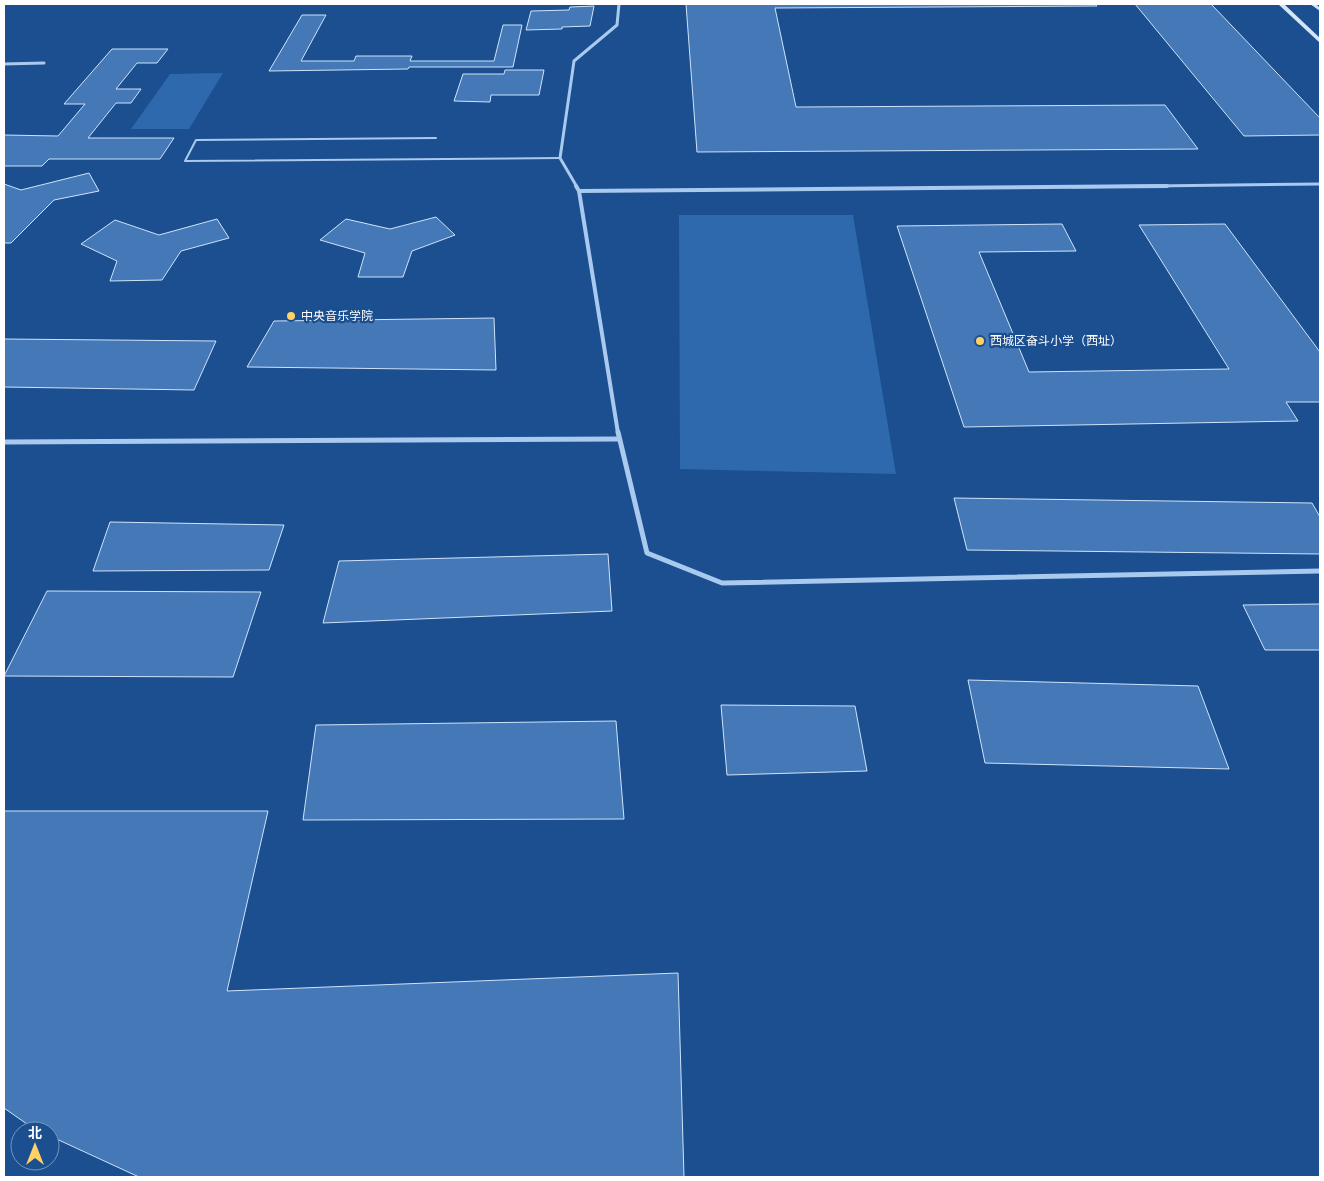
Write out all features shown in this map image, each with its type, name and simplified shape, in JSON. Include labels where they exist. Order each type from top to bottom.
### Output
[{"type":"main road","points":[[1281,4],[1320,41]]},
{"type":"main road","points":[[1313,4],[1320,10]]},
{"type":"street","points":[[619,4],[617,25],[574,61],[560,158],[580,191],[619,439],[647,553],[722,583],[1320,571]]},
{"type":"street","points":[[4,64],[44,63]]},
{"type":"street","points":[[580,191],[865,190],[1320,184]]},
{"type":"street","points":[[4,442],[619,439]]},
{"type":"lane","points":[[436,138],[196,140],[185,161],[560,158]]},
{"type":"shaded area","points":[[223,73],[189,129],[131,129],[170,74]]},
{"type":"shaded area","points":[[679,215],[853,215],[896,474],[680,469]]},
{"type":"building","points":[[686,4],[1095,4],[1097,6],[775,8],[796,107],[1165,105],[1198,149],[697,152]]},
{"type":"building","points":[[1135,4],[1211,4],[1320,118],[1320,135],[1244,136]]},
{"type":"building","points":[[594,6],[590,26],[526,30],[531,11],[569,10],[570,7]]},
{"type":"building","points":[[302,15],[326,15],[301,61],[354,61],[356,56],[412,56],[410,61],[494,61],[503,25],[522,25],[513,67],[409,67],[408,69],[269,71]]},
{"type":"building","points":[[112,49],[168,49],[157,63],[137,63],[116,89],[141,89],[131,103],[116,103],[88,138],[174,138],[160,159],[49,159],[42,166],[4,166],[4,135],[58,136],[85,104],[64,104]]},
{"type":"building","points":[[505,70],[544,70],[539,95],[491,95],[490,102],[454,101],[463,74],[504,74]]},
{"type":"building","points":[[89,173],[99,191],[54,200],[11,243],[4,243],[4,184],[21,190]]},
{"type":"building","points":[[436,217],[455,235],[412,251],[403,277],[358,277],[365,253],[320,240],[346,219],[390,229]]},
{"type":"building","points":[[217,219],[229,238],[181,251],[162,280],[110,281],[117,261],[81,244],[115,220],[159,235]]},
{"type":"building","points":[[1062,224],[1076,251],[979,252],[1029,372],[1229,369],[1139,225],[1225,224],[1320,352],[1320,402],[1286,402],[1298,421],[964,427],[897,226]]},
{"type":"building","points":[[494,318],[496,370],[247,367],[274,321]]},
{"type":"building","points":[[4,339],[216,341],[194,390],[4,387]]},
{"type":"building","points":[[954,498],[1312,503],[1320,517],[1320,554],[967,550]]},
{"type":"building","points":[[110,522],[284,525],[269,570],[93,571]]},
{"type":"building","points":[[608,554],[612,611],[323,623],[339,561]]},
{"type":"building","points":[[47,591],[261,592],[233,677],[4,676]]},
{"type":"building","points":[[1320,604],[1320,650],[1265,650],[1243,605]]},
{"type":"building","points":[[968,680],[1198,686],[1229,769],[985,763]]},
{"type":"building","points":[[721,705],[855,706],[867,771],[727,775]]},
{"type":"building","points":[[616,721],[624,819],[303,820],[316,725]]},
{"type":"building","points":[[4,811],[268,811],[227,991],[678,973],[684,1177],[139,1177],[60,1141],[60,1121],[23,1121],[4,1108]]},
{"type":"place","name":"中央音乐学院","points":[[291,316]]},
{"type":"place","name":"西城区奋斗小学（西址）","points":[[980,341]]}]
